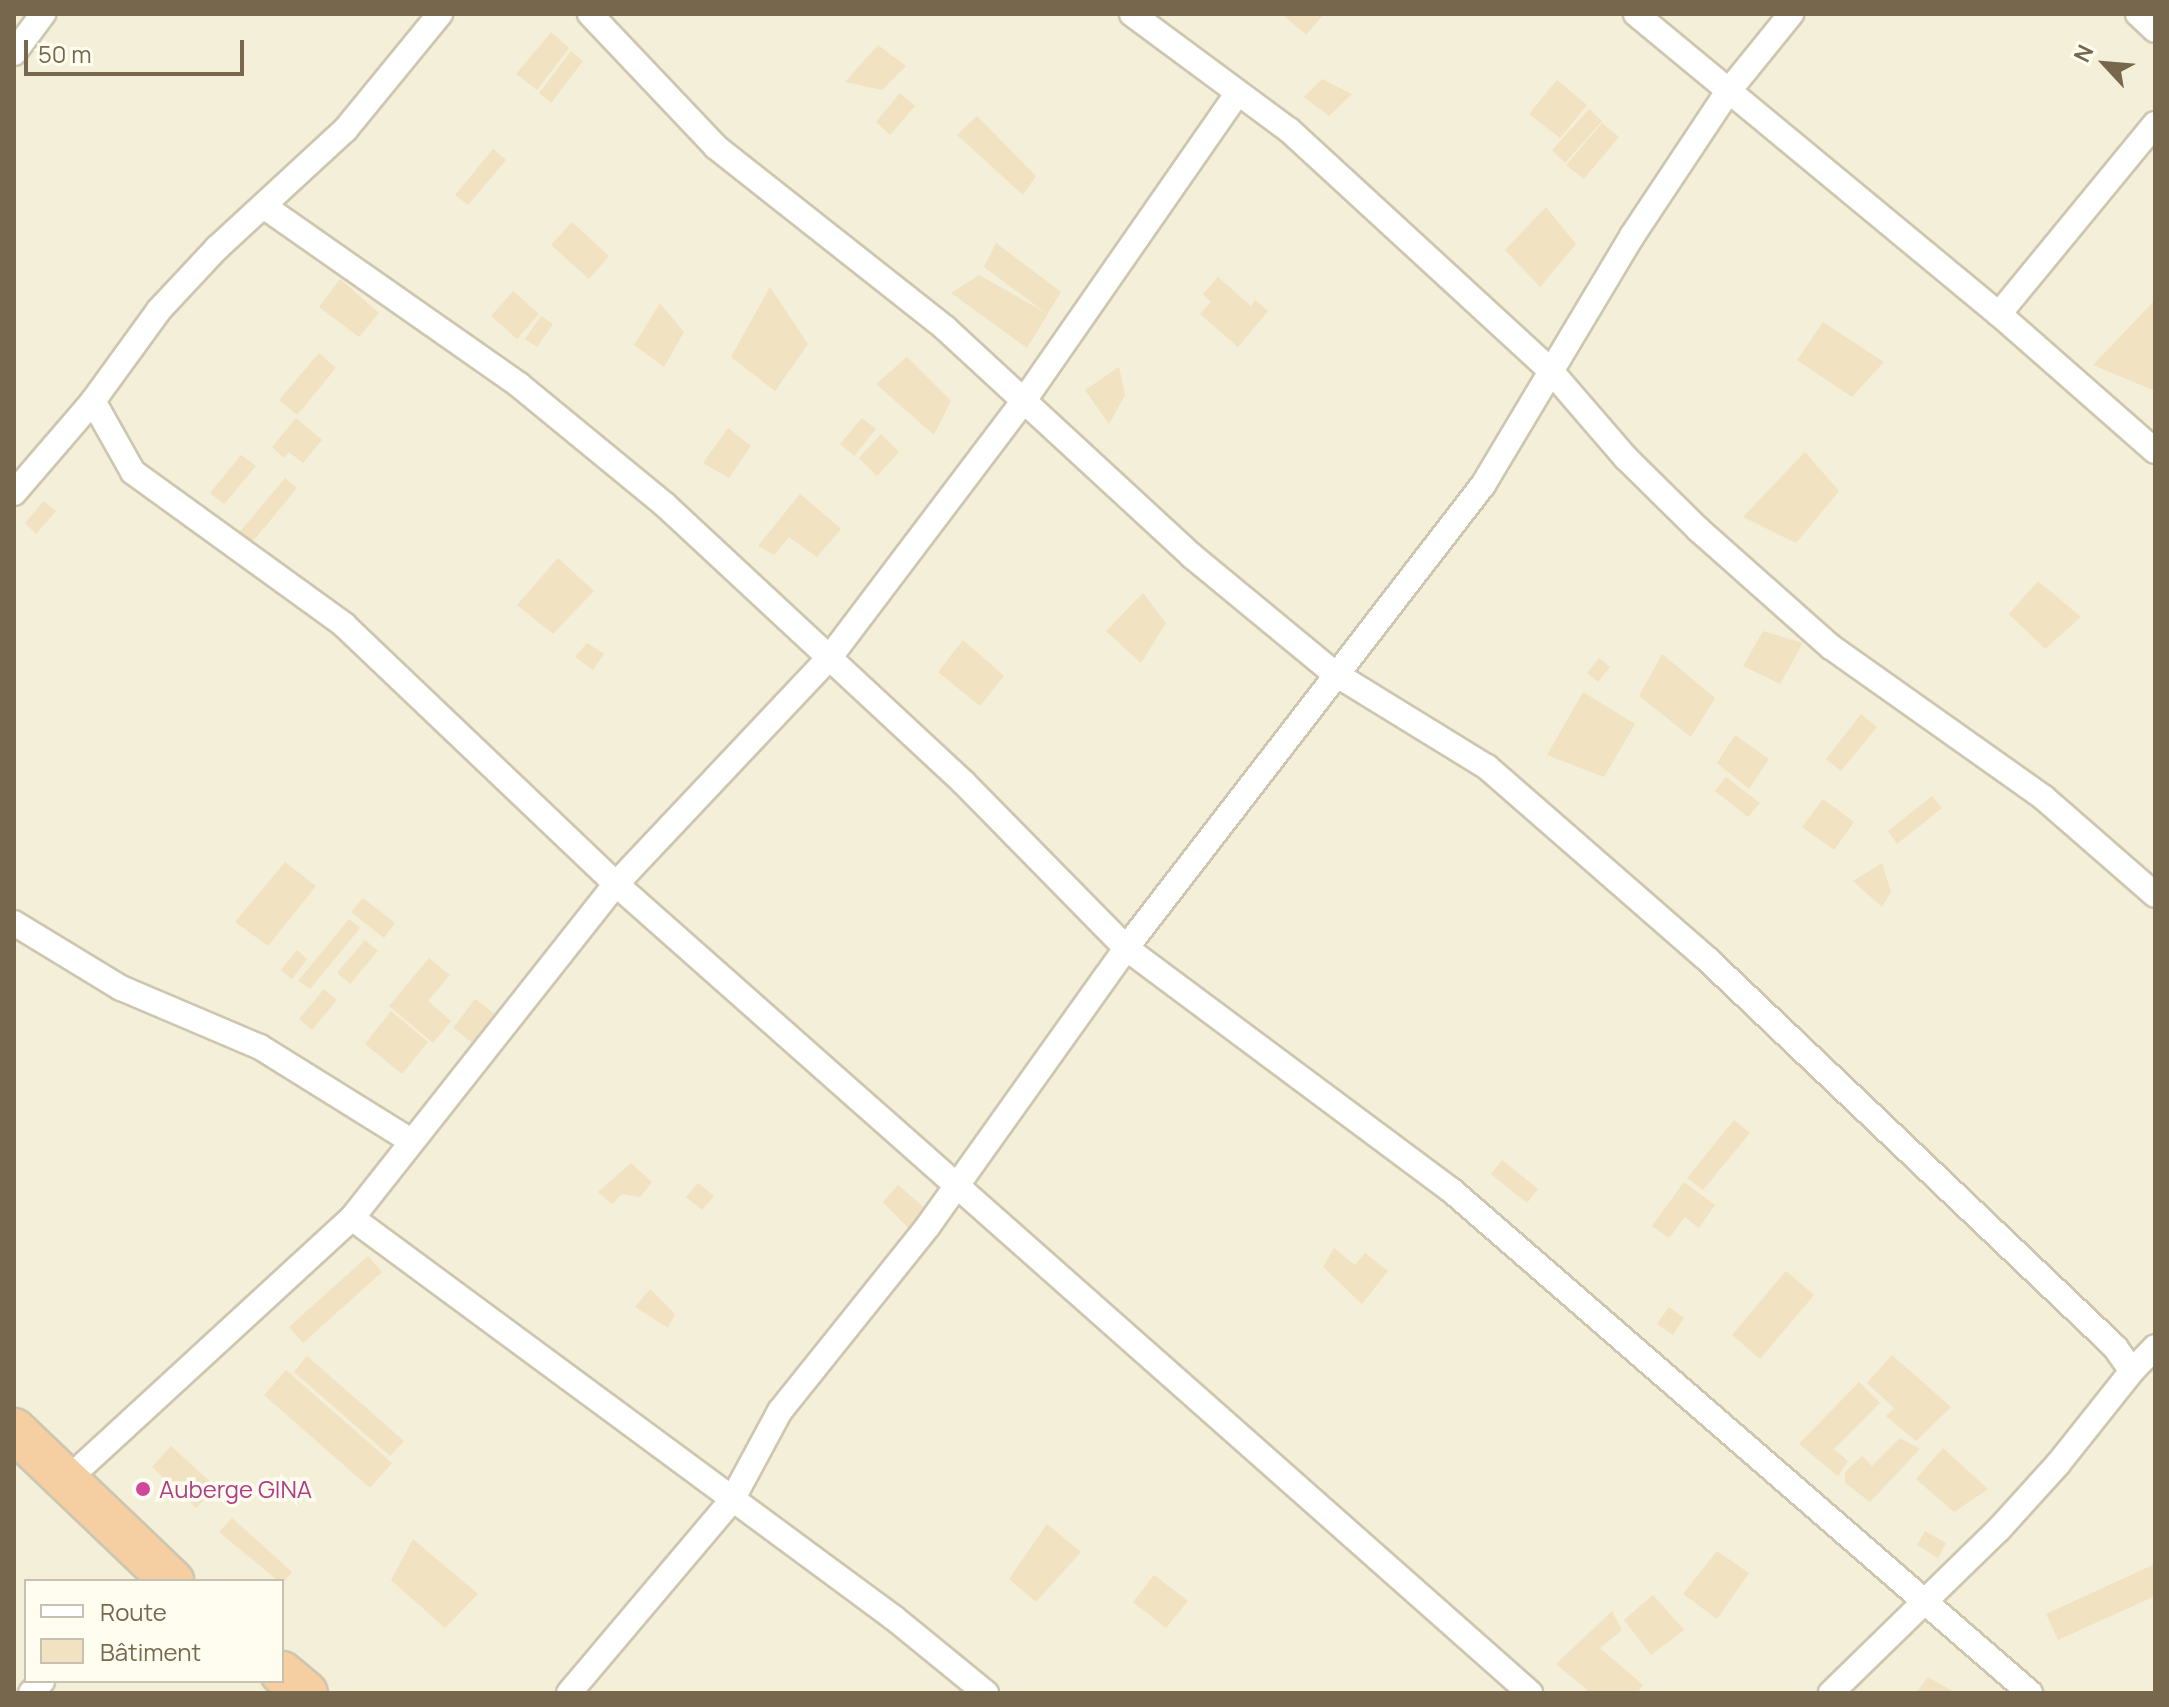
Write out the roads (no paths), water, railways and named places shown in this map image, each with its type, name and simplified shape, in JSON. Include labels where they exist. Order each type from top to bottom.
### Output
[{"type":"highway","points":[[14,1430],[67,1480],[153,1575]]},
{"type":"highway","points":[[284,1675],[306,1693]]},
{"type":"street","points":[[14,53],[43,14]]},
{"type":"street","points":[[14,493],[93,401],[159,310],[217,248],[345,130],[440,14]]},
{"type":"street","points":[[590,14],[716,147],[945,328],[1192,556],[1334,673],[1487,767],[1705,957],[2115,1347],[2148,1359],[2019,1508],[1831,1693]]},
{"type":"street","points":[[1132,14],[1289,130],[1550,370],[1667,499],[1831,647],[2044,798],[2155,895]]},
{"type":"street","points":[[1636,14],[1727,93],[1999,314],[2155,451]]},
{"type":"street","points":[[569,1693],[732,1500],[780,1411],[928,1226],[1126,948],[1334,673],[1390,612],[1483,485],[1550,370],[1727,93],[1791,14]]},
{"type":"street","points":[[2138,14],[2155,30]]},
{"type":"street","points":[[67,1480],[352,1218],[616,884],[830,657],[1025,399],[1237,94]]},
{"type":"street","points":[[1999,314],[2155,124]]},
{"type":"street","points":[[265,207],[519,385],[665,505],[963,782],[1126,948],[1451,1190],[2030,1693]]},
{"type":"street","points":[[93,401],[133,472],[344,625],[616,884],[1530,1693]]},
{"type":"street","points":[[14,923],[121,988],[260,1047],[411,1141]]},
{"type":"street","points":[[352,1218],[894,1618],[986,1693]]},
{"type":"place","name":"Auberge GINA","points":[[143,1489]]}]
